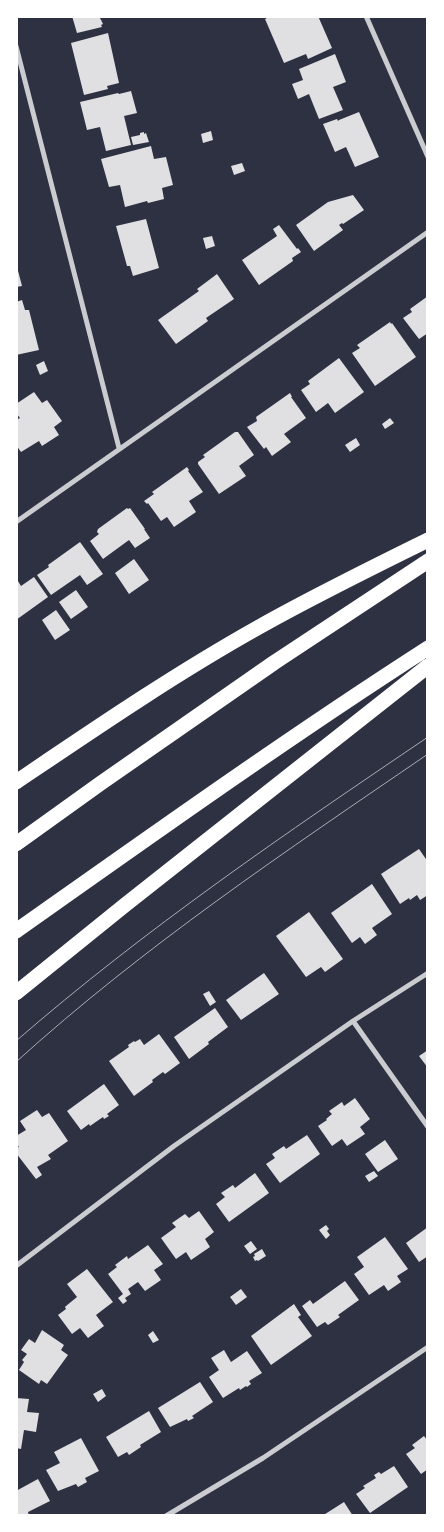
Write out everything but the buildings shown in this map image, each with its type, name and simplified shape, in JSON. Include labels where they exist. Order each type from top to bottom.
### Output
[{"type":"highway","points":[[16,782],[149,693],[251,632],[328,589],[428,540]]},
{"type":"highway","points":[[16,844],[275,662],[428,561]]},
{"type":"highway","points":[[16,931],[175,819],[366,688],[428,648]]},
{"type":"highway","points":[[16,993],[428,666]]},
{"type":"street","points":[[366,16],[428,157]]},
{"type":"street","points":[[16,46],[119,448]]},
{"type":"street","points":[[16,522],[428,232]]},
{"type":"street","points":[[16,1266],[174,1146],[353,1021],[428,973]]},
{"type":"street","points":[[353,1021],[428,1127]]},
{"type":"street","points":[[166,1516],[263,1458],[428,1347]]},
{"type":"tram line","points":[[16,1041],[115,960],[217,883],[428,737]]},
{"type":"tram line","points":[[16,1062],[65,1019],[165,939],[269,863],[428,754]]}]
